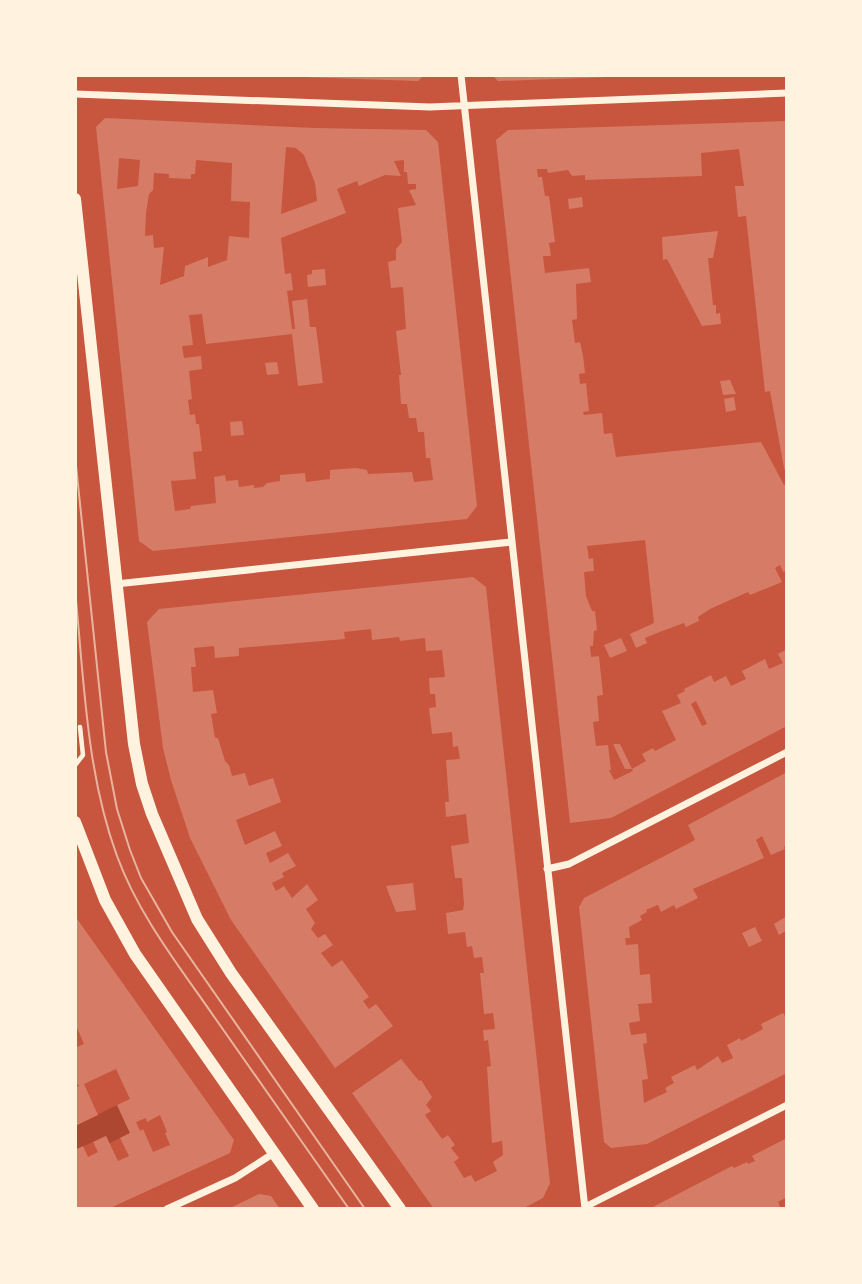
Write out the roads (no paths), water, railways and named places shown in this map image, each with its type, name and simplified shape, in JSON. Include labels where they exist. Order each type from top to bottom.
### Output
[{"type":"street","points":[[461,75],[585,1208],[787,1105]]},
{"type":"street","points":[[75,94],[464,106],[787,93]]},
{"type":"street","points":[[75,199],[134,744],[142,784],[179,882],[197,919],[231,973],[400,1209]]},
{"type":"street","points":[[116,584],[511,542]]},
{"type":"street","points":[[547,869],[569,864],[787,752]]},
{"type":"street","points":[[75,822],[78,838],[105,900],[128,943],[313,1209]]},
{"type":"street","points":[[167,1209],[235,1178],[274,1153]]},
{"type":"tram line","points":[[75,456],[106,752],[117,809],[130,850],[141,878],[172,932],[365,1209]]},
{"type":"tram line","points":[[75,590],[92,758],[107,824],[126,878],[148,920],[174,960],[349,1209]]}]
